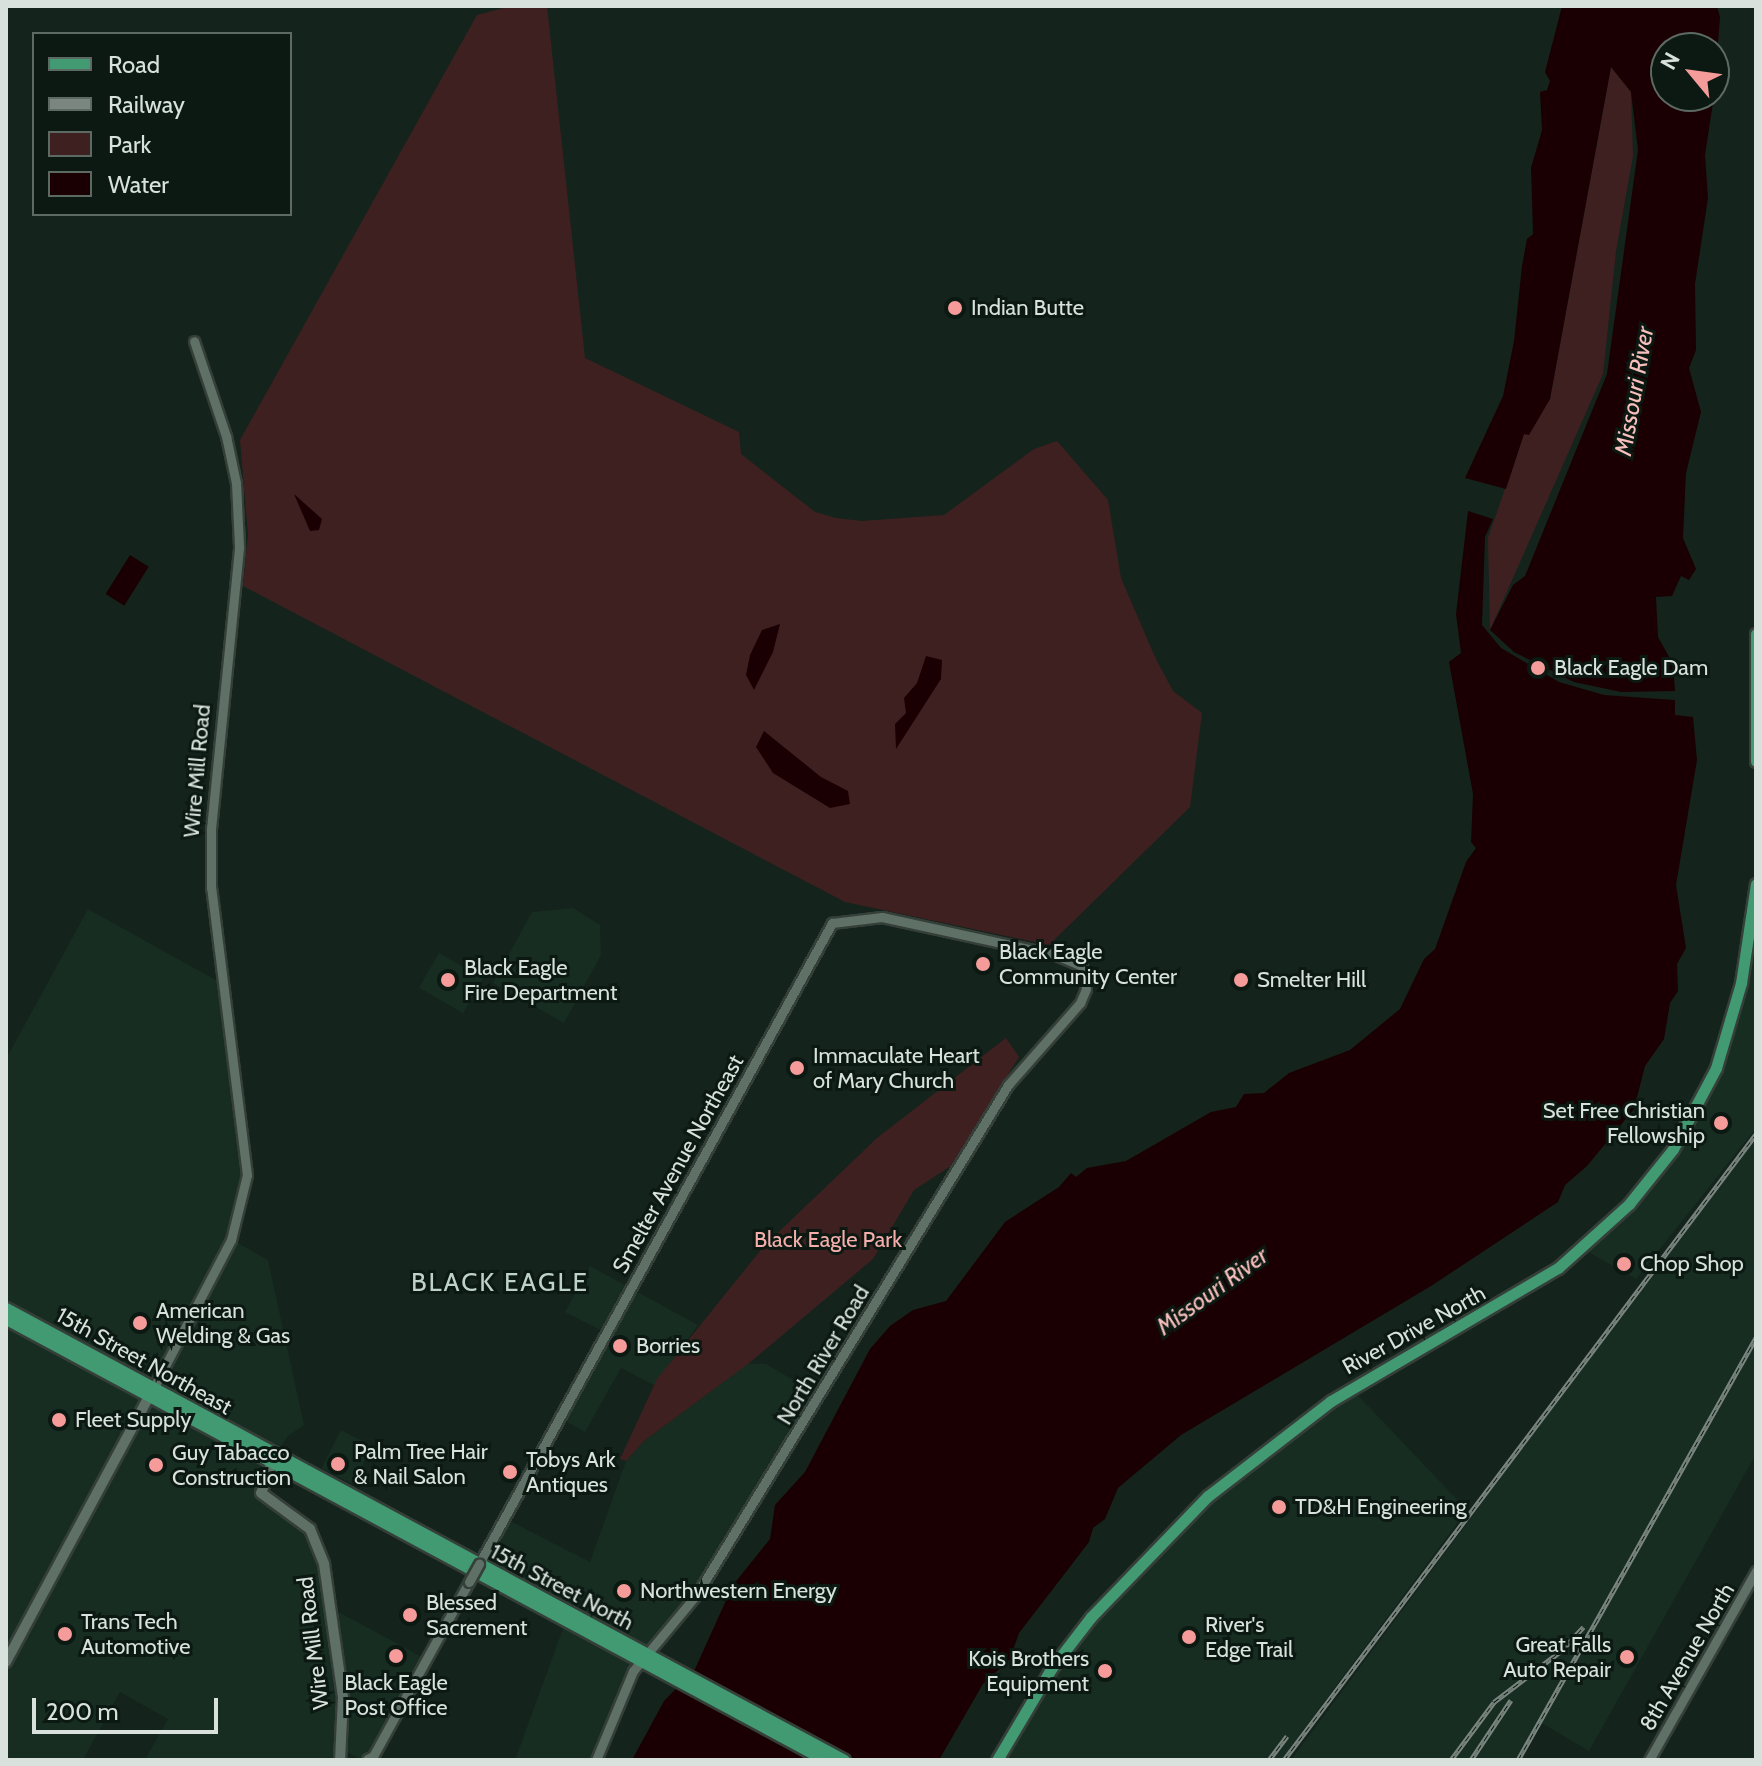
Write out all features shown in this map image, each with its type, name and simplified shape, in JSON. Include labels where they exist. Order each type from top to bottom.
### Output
[{"type":"main road","points":[[1756,634],[1756,761]]},
{"type":"main road","name":"River Drive North","points":[[997,1760],[1034,1696],[1082,1627],[1208,1496],[1331,1401],[1532,1286],[1621,1213],[1673,1149],[1704,1094],[1734,1011],[1756,884]]},
{"type":"main road","points":[[1747,946],[1756,928]]},
{"type":"main road","name":"15th Street Northeast","points":[[6,1308],[260,1453]]},
{"type":"main road","name":"15th Street Northeast","points":[[6,1319],[151,1393]]},
{"type":"main road","points":[[6,1662],[151,1393]]},
{"type":"main road","name":"15th Street North","points":[[260,1453],[642,1658],[844,1760]]},
{"type":"main road","name":"Wire Mill Road","points":[[272,1459],[261,1493],[310,1529],[324,1564],[342,1683],[342,1758]]},
{"type":"main road","name":"15th Street North","points":[[660,1667],[825,1760]]},
{"type":"street","name":"Wire Mill Road","points":[[151,1393],[243,1208],[245,1138],[211,888],[211,829],[239,546],[236,483],[226,436],[194,341]]},
{"type":"street","name":"North River Road","points":[[596,1760],[642,1658],[697,1594],[1008,1085],[1080,1003],[1086,975],[1066,958],[882,917],[832,923]]},
{"type":"street","name":"Smelter Avenue Northeast","points":[[370,1759],[832,923]]},
{"type":"street","name":"8th Avenue North","points":[[1649,1760],[1756,1571]]},
{"type":"shaded area","points":[[573,908],[600,925],[601,955],[564,1023],[493,983],[532,912]]},
{"type":"shaded area","points":[[88,909],[223,984],[247,1163],[232,1240],[268,1260],[304,1425],[288,1436],[274,1456],[6,1308],[6,1059]]},
{"type":"shaded area","points":[[1756,928],[1756,1128],[1636,1279],[1583,1249],[1629,1204],[1704,1094]]},
{"type":"shaded area","points":[[439,953],[483,978],[463,1013],[419,988]]},
{"type":"shaded area","points":[[1756,1134],[1756,1454],[1589,1751],[1540,1722],[1518,1760],[1291,1760]]},
{"type":"shaded area","points":[[590,1266],[698,1325],[654,1385],[621,1368],[585,1432],[560,1418],[606,1333],[565,1312]]},
{"type":"shaded area","points":[[6,1319],[270,1463],[260,1488],[310,1529],[331,1608],[426,1659],[372,1758],[358,1758],[341,1749],[340,1760],[145,1760],[168,1719],[120,1692],[83,1760],[6,1760]]},
{"type":"shaded area","points":[[748,1364],[766,1364],[819,1395],[697,1594],[648,1651],[574,1608],[575,1603],[573,1607],[479,1564],[504,1518],[590,1562],[626,1461],[644,1441]]},
{"type":"shaded area","points":[[1351,1388],[1467,1510],[1281,1760],[997,1760],[1051,1669],[1208,1496]]},
{"type":"shaded area","points":[[341,1430],[372,1446],[353,1484],[321,1468]]},
{"type":"shaded area","points":[[565,1623],[639,1662],[596,1760],[515,1760]]},
{"type":"green space","points":[[511,6],[547,6],[585,358],[739,432],[741,454],[815,512],[836,518],[862,521],[944,515],[1034,449],[1057,441],[1108,500],[1121,578],[1155,657],[1173,691],[1202,713],[1190,807],[1049,945],[845,902],[243,586],[248,535],[240,440],[477,15]]},
{"type":"green space","points":[[1611,67],[1631,92],[1633,156],[1616,251],[1603,374],[1490,630],[1488,538],[1524,434],[1550,399]]},
{"type":"green space","name":"Black Eagle Park","points":[[1006,1038],[1019,1057],[951,1166],[914,1190],[873,1259],[748,1364],[644,1441],[626,1461],[620,1459],[657,1379],[764,1246],[877,1138]]},
{"type":"water","name":"Missouri River","points":[[1562,6],[1717,6],[1719,32],[1650,32],[1650,112],[1712,112],[1705,155],[1708,198],[1695,284],[1696,350],[1689,368],[1701,412],[1686,473],[1683,538],[1696,569],[1689,580],[1681,576],[1672,596],[1656,597],[1658,637],[1673,664],[1675,691],[1621,692],[1574,682],[1514,652],[1490,630],[1513,585],[1525,576],[1607,374],[1638,150],[1631,92],[1611,67],[1550,399],[1529,435],[1524,434],[1506,489],[1465,478],[1503,396],[1514,341],[1522,266],[1527,239],[1533,234],[1531,168],[1542,130],[1540,92],[1547,90],[1550,81],[1545,72]]},
{"type":"water","points":[[294,494],[322,519],[319,530],[310,531]]},
{"type":"water","name":"Missouri River","points":[[1468,511],[1493,519],[1485,537],[1482,625],[1501,648],[1559,682],[1604,695],[1675,700],[1675,715],[1693,717],[1697,760],[1676,885],[1686,948],[1677,964],[1678,991],[1670,1003],[1664,1039],[1645,1066],[1634,1109],[1587,1166],[1565,1185],[1558,1202],[1431,1286],[1181,1435],[1118,1488],[1105,1519],[1093,1528],[1089,1542],[1019,1633],[1010,1659],[983,1684],[939,1760],[632,1760],[664,1701],[695,1669],[733,1585],[770,1539],[775,1505],[805,1472],[870,1349],[890,1326],[913,1310],[946,1301],[1005,1222],[1059,1187],[1071,1173],[1076,1177],[1087,1168],[1126,1161],[1211,1112],[1236,1107],[1244,1094],[1264,1093],[1289,1073],[1350,1050],[1400,1009],[1424,959],[1435,949],[1466,862],[1476,848],[1471,842],[1473,794],[1449,662],[1461,653],[1456,614]]},
{"type":"water","points":[[130,555],[149,567],[124,606],[106,594]]},
{"type":"water","points":[[780,624],[773,652],[754,690],[746,675],[750,655],[762,630]]},
{"type":"water","points":[[926,656],[942,660],[941,679],[896,749],[895,724],[906,713],[904,698],[917,683]]},
{"type":"water","points":[[764,731],[821,777],[848,791],[850,804],[830,808],[773,773],[756,747]]},
{"type":"railway","points":[[1284,1760],[1756,1134]]},
{"type":"railway","points":[[1518,1760],[1756,1337]]},
{"type":"railway","points":[[1451,1760],[1494,1702],[1561,1651],[1583,1627]]},
{"type":"railway","points":[[1471,1760],[1511,1700]]},
{"type":"railway","points":[[1269,1760],[1287,1736]]},
{"type":"place","name":"Indian Butte","points":[[955,308]]},
{"type":"place","name":"Black Eagle Dam","points":[[1538,668]]},
{"type":"place","name":"Black Eagle Community Center","points":[[983,964]]},
{"type":"place","name":"Black Eagle Fire Department","points":[[448,980]]},
{"type":"place","name":"Smelter Hill","points":[[1241,980]]},
{"type":"place","name":"Immaculate Heart of Mary Church","points":[[797,1068]]},
{"type":"place","name":"Set Free Christian Fellowship","points":[[1721,1123]]},
{"type":"place","name":"Chop Shop","points":[[1624,1264]]},
{"type":"place","name":"American Welding & Gas","points":[[140,1323]]},
{"type":"place","name":"Borries","points":[[620,1346]]},
{"type":"place","name":"Fleet Supply","points":[[59,1420]]},
{"type":"place","name":"Palm Tree Hair & Nail Salon","points":[[338,1464]]},
{"type":"place","name":"Guy Tabacco Construction","points":[[156,1465]]},
{"type":"place","name":"Tobys Ark Antiques","points":[[510,1472]]},
{"type":"place","name":"TD&H Engineering","points":[[1279,1507]]},
{"type":"place","name":"Northwestern Energy","points":[[624,1591]]},
{"type":"place","name":"Blessed Sacrement","points":[[410,1615]]},
{"type":"place","name":"Trans Tech Automotive","points":[[65,1634]]},
{"type":"place","name":"River's Edge Trail","points":[[1189,1637]]},
{"type":"place","name":"Black Eagle Post Office","points":[[396,1656]]},
{"type":"place","name":"Great Falls Auto Repair","points":[[1627,1657]]},
{"type":"place","name":"Kois Brothers Equipment","points":[[1105,1671]]},
{"type":"district","name":"BLACK EAGLE","points":[[500,1283]]}]
